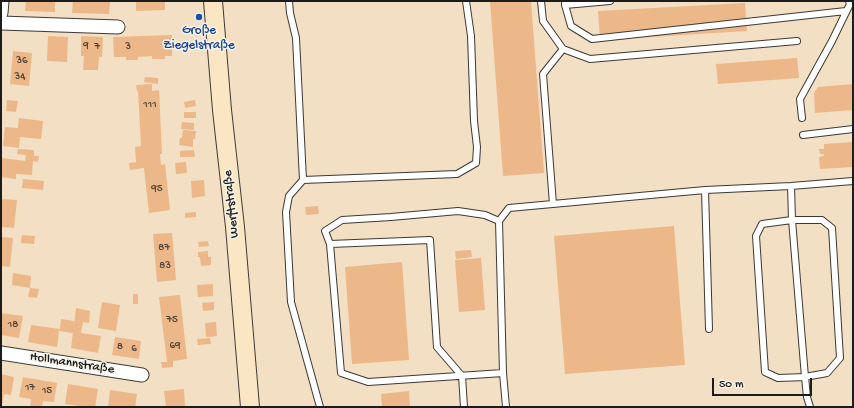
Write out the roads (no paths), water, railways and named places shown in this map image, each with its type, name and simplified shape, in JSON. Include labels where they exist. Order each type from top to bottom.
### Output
[{"type":"main road","name":"Werftstraße","points":[[213,1],[222,110],[235,227],[250,407]]},
{"type":"street","points":[[1,13],[2,1]]},
{"type":"street","points":[[1,23],[118,27]]},
{"type":"street","name":"Hollmannstraße","points":[[1,353],[142,375]]},
{"type":"lane","points":[[289,1],[290,13],[296,38],[303,180],[289,196],[286,212],[291,302],[320,407]]},
{"type":"lane","points":[[303,180],[457,174],[476,163],[477,147],[474,121],[471,36],[466,1]]},
{"type":"lane","points":[[541,1],[543,20],[563,49],[590,59],[797,41]]},
{"type":"lane","points":[[610,1],[565,3],[571,26],[592,39],[846,11]]},
{"type":"lane","points":[[802,118],[800,98],[832,41],[850,4],[849,1]]},
{"type":"lane","points":[[553,204],[544,74],[563,49]]},
{"type":"lane","points":[[803,135],[853,129]]},
{"type":"lane","points":[[506,407],[503,373],[499,221],[509,208],[705,190],[791,186],[853,181]]},
{"type":"lane","points":[[791,186],[792,220],[805,377],[807,397],[810,407]]},
{"type":"lane","points":[[705,190],[710,329]]},
{"type":"lane","points":[[499,221],[485,215],[458,211],[342,220],[325,231],[330,244],[341,372],[368,382],[503,373]]},
{"type":"lane","points":[[792,220],[822,220],[832,228],[840,358],[828,373],[805,377],[778,378],[765,372],[756,236],[762,224],[792,220]]},
{"type":"lane","points":[[330,244],[430,240],[437,347],[462,376],[464,407]]},
{"type":"place","name":"Große Ziegelstraße","points":[[199,17]]}]
